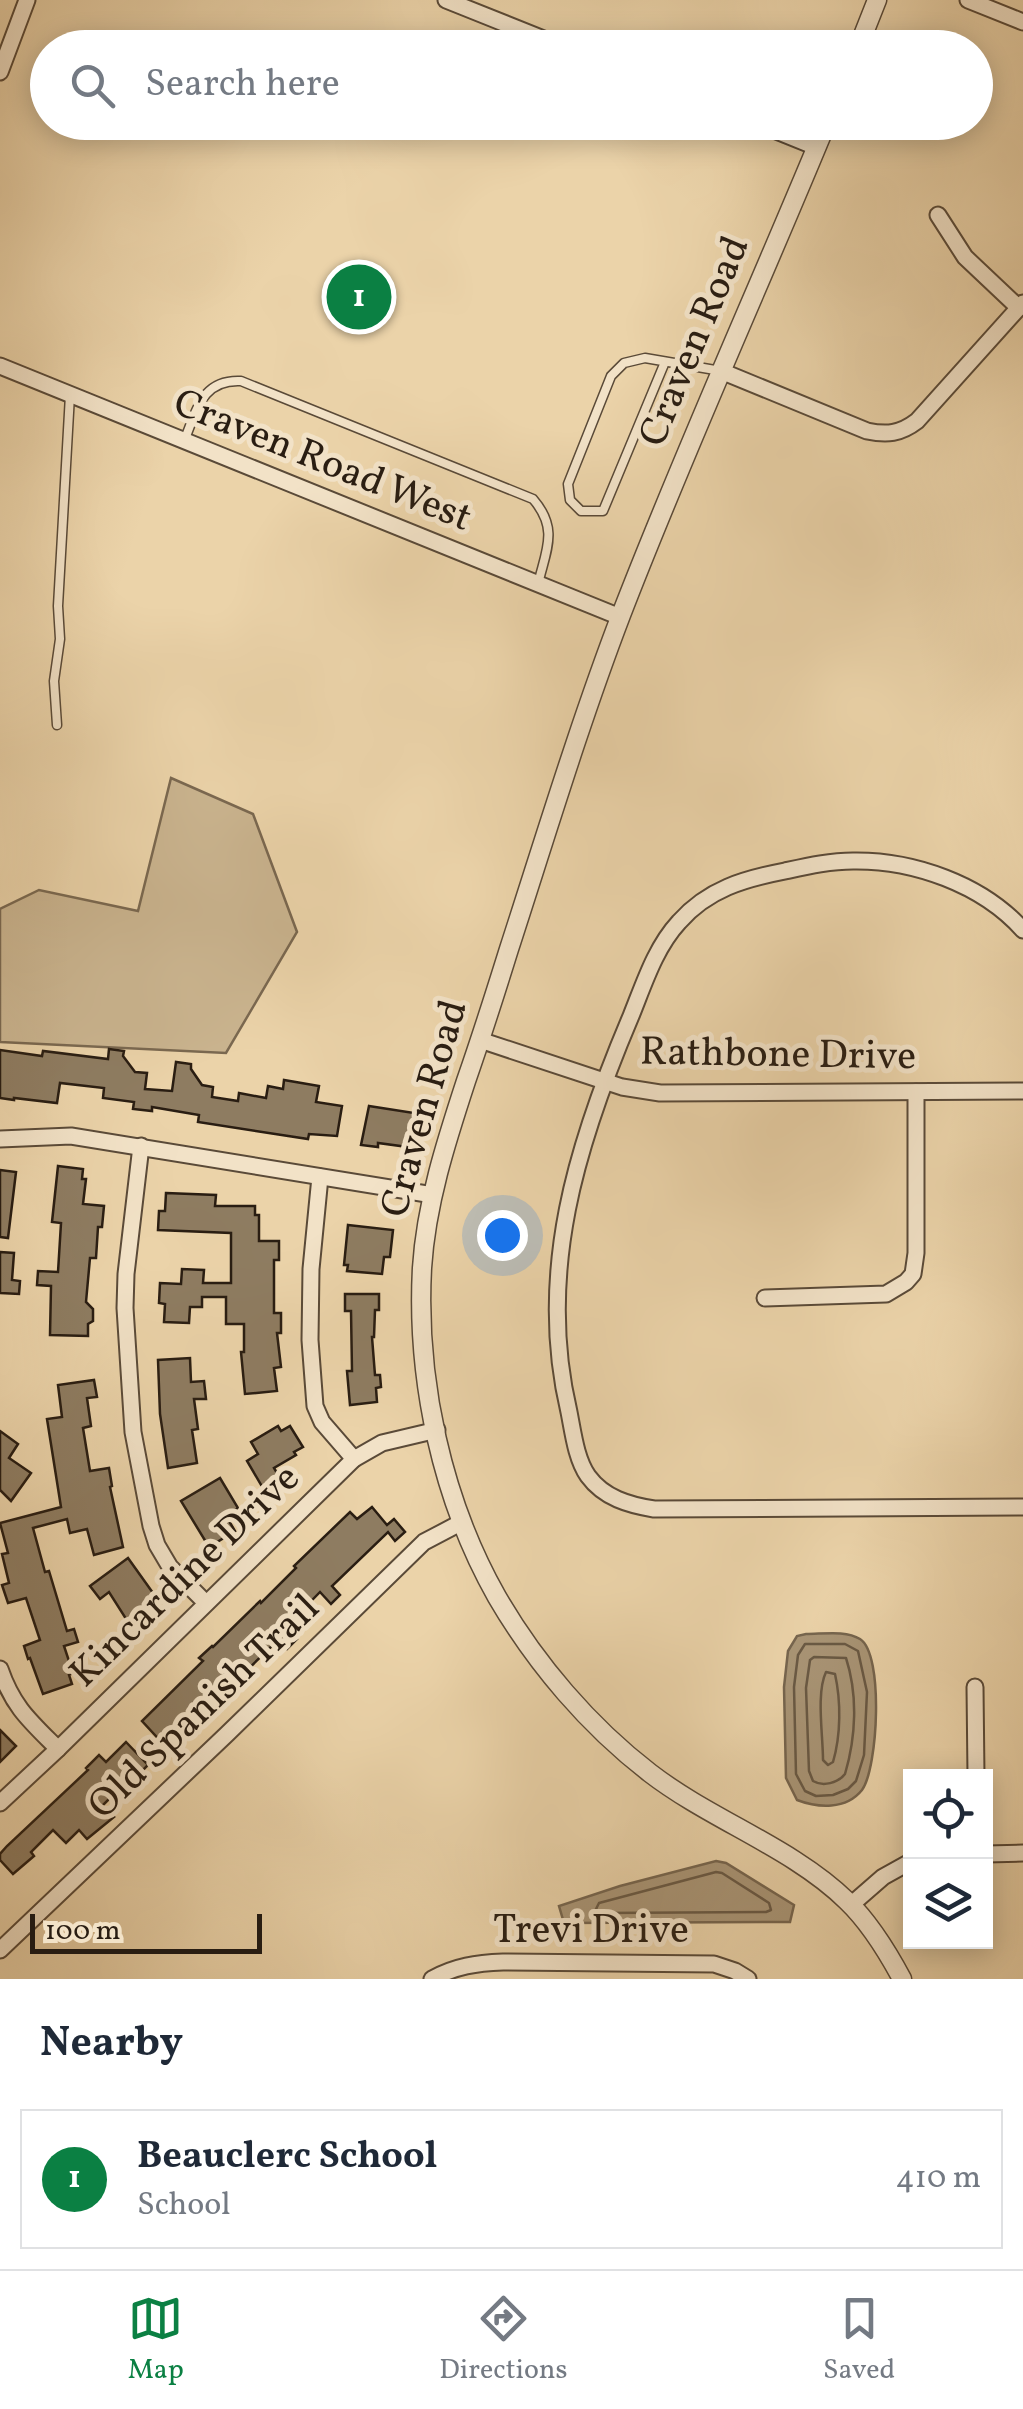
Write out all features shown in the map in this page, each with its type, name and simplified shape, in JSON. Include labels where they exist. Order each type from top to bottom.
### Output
[{"type":"street","points":[[0,72],[27,0]]},
{"type":"street","points":[[446,0],[521,30]]},
{"type":"street","points":[[865,30],[877,0]]},
{"type":"street","points":[[968,0],[1023,22]]},
{"type":"street","points":[[799,140],[816,147]]},
{"type":"street","name":"Craven Road","points":[[819,140],[620,618],[565,777],[433,1195],[424,1251],[421,1316],[427,1386],[442,1459],[462,1522],[496,1596],[538,1660],[587,1717],[650,1773],[800,1865],[852,1904],[889,1954],[902,1979]]},
{"type":"street","points":[[721,371],[867,432],[906,430],[1021,305],[965,258],[938,215]]},
{"type":"street","name":"Craven Road West","points":[[0,366],[620,618]]},
{"type":"street","points":[[1023,930],[984,898],[940,876],[868,860],[822,863],[747,879],[722,888],[678,922],[660,948],[603,1081],[575,1168],[563,1227],[556,1340],[580,1458],[588,1476],[615,1500],[629,1506],[654,1510],[1023,1507]]},
{"type":"street","name":"Rathbone Drive","points":[[480,1040],[633,1090],[660,1093],[1023,1090]]},
{"type":"street","points":[[764,1298],[874,1296],[895,1290],[910,1278],[916,1265],[916,1092]]},
{"type":"street","points":[[0,1139],[71,1136],[433,1195]]},
{"type":"street","points":[[141,1146],[126,1274],[132,1432],[157,1546],[170,1567],[206,1603]]},
{"type":"street","points":[[320,1177],[310,1269],[315,1406],[322,1422],[354,1458]]},
{"type":"street","name":"Kincardine Drive","points":[[0,1802],[354,1458],[382,1442],[436,1430]]},
{"type":"street","name":"Old Spanish Trail","points":[[0,1950],[424,1542],[462,1522]]},
{"type":"street","points":[[0,1668],[19,1710],[58,1749]]},
{"type":"street","points":[[975,1687],[976,1769]]},
{"type":"street","points":[[993,1854],[1023,1853]]},
{"type":"street","points":[[852,1904],[883,1877],[903,1866]]},
{"type":"street","name":"Trevi Drive","points":[[432,1979],[449,1970],[482,1962],[612,1972],[714,1964],[748,1979]]},
{"type":"lane","points":[[665,362],[603,511],[581,511],[570,500],[568,484],[611,376],[624,362],[646,358],[721,371]]},
{"type":"lane","points":[[184,441],[202,400],[214,385],[227,380],[242,381],[445,463],[533,499],[545,512],[550,530],[538,584]]},
{"type":"lane","points":[[57,725],[54,681],[60,639],[58,606],[70,395]]},
{"type":"shaded area","points":[[171,778],[253,814],[297,932],[226,1053],[0,1042],[0,909],[39,890],[138,911]]},
{"type":"water","points":[[797,1636],[854,1636],[868,1649],[873,1666],[876,1712],[872,1759],[862,1790],[840,1804],[823,1806],[797,1800],[786,1778],[784,1687],[788,1651]]},
{"type":"water","points":[[716,1861],[726,1863],[794,1905],[790,1922],[564,1923],[559,1906]]},
{"type":"building","points":[[109,1049],[124,1051],[123,1056],[135,1072],[147,1073],[145,1089],[172,1091],[176,1062],[191,1064],[202,1085],[213,1087],[212,1097],[238,1101],[239,1093],[266,1098],[268,1086],[283,1089],[284,1080],[319,1086],[316,1102],[342,1106],[337,1136],[309,1134],[308,1139],[198,1122],[199,1115],[152,1107],[152,1111],[133,1109],[134,1102],[103,1098],[104,1088],[60,1083],[57,1103],[0,1098],[0,1050],[108,1059]]},
{"type":"building","points":[[369,1106],[414,1113],[408,1147],[361,1145]]},
{"type":"building","points":[[58,1166],[83,1169],[83,1204],[104,1206],[96,1258],[90,1258],[86,1302],[93,1309],[93,1321],[88,1324],[88,1336],[50,1335],[51,1286],[37,1285],[38,1271],[58,1272],[61,1223],[52,1222]]},
{"type":"building","points":[[0,1170],[16,1172],[8,1238],[0,1237]]},
{"type":"building","points":[[166,1193],[216,1195],[215,1206],[255,1206],[259,1241],[279,1241],[279,1260],[274,1260],[274,1313],[281,1313],[281,1333],[277,1333],[281,1367],[274,1368],[277,1391],[245,1394],[241,1352],[244,1324],[226,1324],[226,1297],[202,1297],[202,1307],[190,1307],[189,1323],[164,1322],[165,1304],[159,1303],[160,1283],[181,1284],[182,1269],[204,1270],[203,1283],[231,1283],[231,1233],[158,1230],[159,1211],[165,1211]]},
{"type":"building","points":[[348,1225],[393,1230],[390,1257],[384,1257],[382,1274],[347,1271],[348,1265],[344,1265]]},
{"type":"building","points":[[0,1252],[14,1253],[12,1280],[20,1281],[19,1294],[0,1293]]},
{"type":"building","points":[[345,1294],[379,1294],[372,1337],[375,1375],[380,1375],[381,1387],[376,1388],[377,1402],[350,1405],[347,1371],[352,1371],[351,1311],[345,1311]]},
{"type":"building","points":[[190,1358],[191,1382],[204,1381],[206,1399],[194,1399],[198,1429],[192,1430],[197,1463],[168,1468],[158,1360]]},
{"type":"building","points":[[94,1380],[97,1397],[87,1398],[91,1426],[83,1428],[90,1471],[109,1468],[123,1547],[94,1555],[87,1529],[70,1533],[67,1519],[33,1528],[67,1631],[74,1629],[78,1642],[64,1646],[73,1673],[69,1675],[72,1684],[43,1694],[24,1646],[40,1640],[26,1598],[8,1603],[2,1585],[9,1583],[2,1554],[8,1553],[0,1523],[61,1507],[47,1419],[62,1417],[58,1385]]},
{"type":"building","points":[[278,1426],[281,1431],[290,1426],[303,1447],[274,1468],[284,1485],[267,1495],[247,1461],[258,1454],[251,1442]]},
{"type":"building","points":[[0,1431],[18,1444],[9,1458],[31,1473],[11,1501],[0,1490]]},
{"type":"building","points":[[220,1478],[238,1508],[226,1516],[235,1531],[209,1547],[181,1501]]},
{"type":"building","points":[[372,1507],[387,1525],[394,1519],[405,1532],[395,1541],[388,1532],[332,1586],[340,1595],[331,1604],[320,1592],[286,1627],[297,1639],[287,1649],[278,1640],[241,1676],[228,1693],[232,1697],[211,1716],[201,1706],[173,1732],[177,1737],[166,1747],[142,1721],[203,1661],[199,1658],[261,1603],[350,1512],[357,1519]]},
{"type":"building","points":[[128,1558],[158,1600],[128,1622],[109,1592],[100,1599],[90,1586]]},
{"type":"building","points":[[0,1730],[16,1746],[0,1762]]},
{"type":"building","points":[[126,1742],[148,1765],[102,1806],[114,1817],[87,1839],[79,1830],[66,1843],[53,1830],[31,1852],[34,1856],[13,1874],[0,1860],[0,1854],[99,1755],[106,1762]]},
{"type":"place","name":"Beauclerc School","points":[[359,297]]}]
